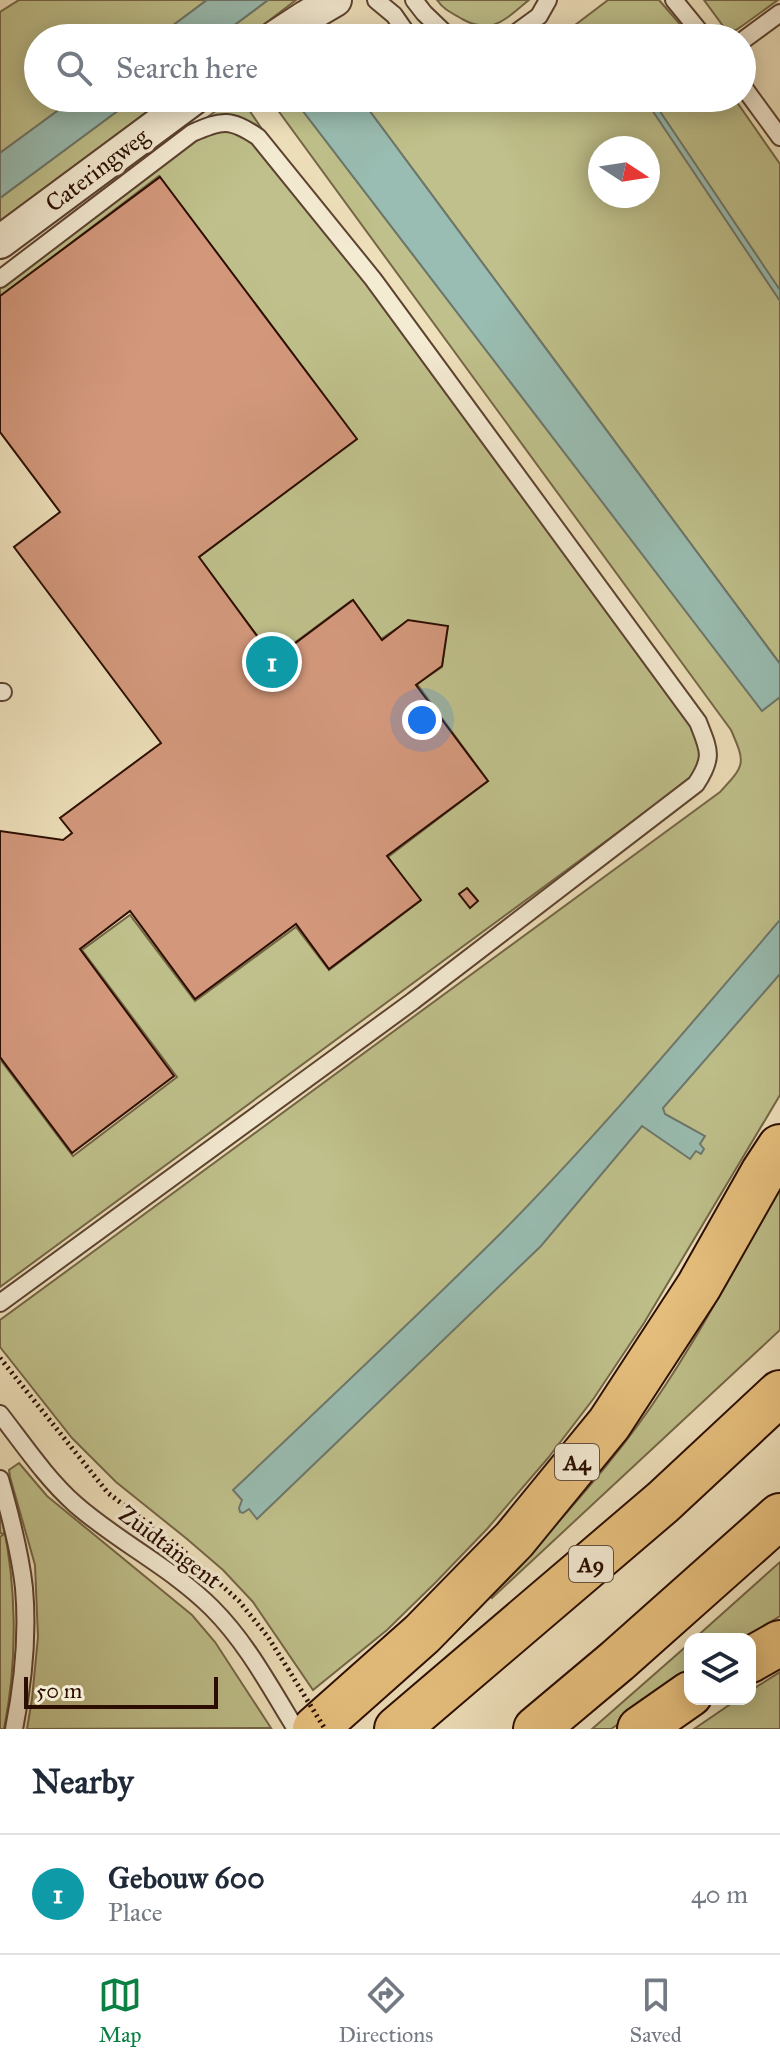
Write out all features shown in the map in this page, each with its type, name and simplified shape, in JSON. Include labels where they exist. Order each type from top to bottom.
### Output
[{"type":"highway","name":"A4","points":[[315,1729],[422,1634],[504,1551],[609,1424],[699,1286],[780,1147]]},
{"type":"highway","name":"A9","points":[[397,1729],[663,1502],[780,1393]]},
{"type":"highway","points":[[536,1729],[780,1516]]},
{"type":"highway","points":[[756,1657],[780,1643]]},
{"type":"highway","points":[[640,1729],[684,1698]]},
{"type":"street","points":[[296,24],[334,0]]},
{"type":"street","name":"Cateringweg","points":[[0,242],[175,112]]},
{"type":"lane","points":[[376,0],[400,24]]},
{"type":"lane","points":[[414,0],[435,24]]},
{"type":"lane","points":[[528,24],[539,16],[548,0]]},
{"type":"lane","points":[[674,0],[694,24]]},
{"type":"lane","points":[[756,31],[780,13]]},
{"type":"lane","points":[[756,104],[780,137]]},
{"type":"lane","points":[[0,279],[192,133],[215,123],[238,124],[258,137],[392,304],[698,722],[709,749],[706,768],[696,784],[413,1001],[0,1303]]},
{"type":"lane","name":"Zuidtangent","points":[[0,1414],[33,1458],[75,1504],[183,1582],[212,1608],[252,1656],[296,1729]]},
{"type":"lane","points":[[0,1479],[24,1589],[24,1653],[14,1729]]},
{"type":"path","points":[[0,1358],[108,1493],[179,1547],[239,1601],[268,1637],[325,1729]]},
{"type":"green space","points":[[19,0],[207,0],[175,24],[24,24],[24,112],[56,112],[0,153],[0,12]]},
{"type":"green space","points":[[268,0],[296,0],[264,24],[236,24]]},
{"type":"green space","points":[[437,0],[529,0],[494,24],[473,24],[445,9]]},
{"type":"green space","points":[[608,0],[659,0],[680,24],[576,24]]},
{"type":"green space","points":[[704,0],[778,0],[744,24],[722,24]]},
{"type":"green space","points":[[116,112],[147,112],[0,221],[0,198]]},
{"type":"green space","points":[[214,112],[250,112],[305,193],[705,742],[704,769],[0,1287],[0,1059],[73,1156],[177,1077],[82,950],[130,915],[195,1001],[296,927],[329,970],[420,901],[388,857],[488,781],[417,684],[442,667],[447,627],[408,621],[381,639],[351,601],[274,658],[198,558],[355,439],[159,176],[0,297],[0,273]]},
{"type":"green space","points":[[279,112],[304,112],[762,710],[780,697],[780,1095],[644,1323],[594,1398],[548,1458],[436,1582],[387,1630],[313,1690],[253,1602],[223,1570],[116,1482],[72,1438],[0,1347],[0,1320],[720,792],[740,764],[741,757],[731,730]]},
{"type":"green space","points":[[370,112],[744,112],[780,164],[780,664]]},
{"type":"green space","points":[[780,1189],[780,1330],[492,1598],[490,1595],[603,1470],[658,1397],[695,1339]]},
{"type":"green space","points":[[19,1463],[47,1496],[192,1615],[215,1642],[271,1728],[27,1729],[38,1637],[35,1565],[9,1470]]},
{"type":"green space","points":[[0,1511],[10,1564],[14,1620],[12,1676],[4,1729],[0,1729],[0,1537],[4,1534],[0,1533]]},
{"type":"green space","points":[[780,1562],[780,1616],[753,1633],[701,1633]]},
{"type":"green space","points":[[684,1648],[684,1679],[611,1729],[592,1729]]},
{"type":"green space","points":[[780,1672],[780,1729],[694,1729],[729,1705],[756,1705],[756,1687]]},
{"type":"water","points":[[207,0],[268,0],[236,24],[175,24]]},
{"type":"water","points":[[56,112],[116,112],[0,198],[0,153]]},
{"type":"water","points":[[304,112],[370,112],[780,664],[780,697],[762,711]]},
{"type":"water","points":[[653,112],[660,112],[780,290],[780,301]]},
{"type":"water","points":[[780,920],[780,974],[663,1108],[665,1114],[705,1136],[700,1144],[704,1149],[701,1154],[696,1151],[690,1159],[642,1126],[541,1246],[257,1519],[249,1509],[240,1512],[242,1500],[233,1490],[501,1233],[643,1079]]},
{"type":"building","points":[[160,177],[357,439],[199,557],[274,659],[353,600],[382,640],[408,620],[448,626],[442,666],[416,685],[488,781],[387,856],[421,900],[329,969],[296,924],[195,999],[130,911],[80,949],[174,1076],[72,1153],[0,1057],[0,831],[63,840],[72,833],[60,818],[161,743],[14,547],[60,512],[0,432],[0,296]]},
{"type":"building","points":[[467,888],[478,901],[470,908],[459,894]]},
{"type":"place","name":"Gebouw 600","points":[[272,662]]}]
